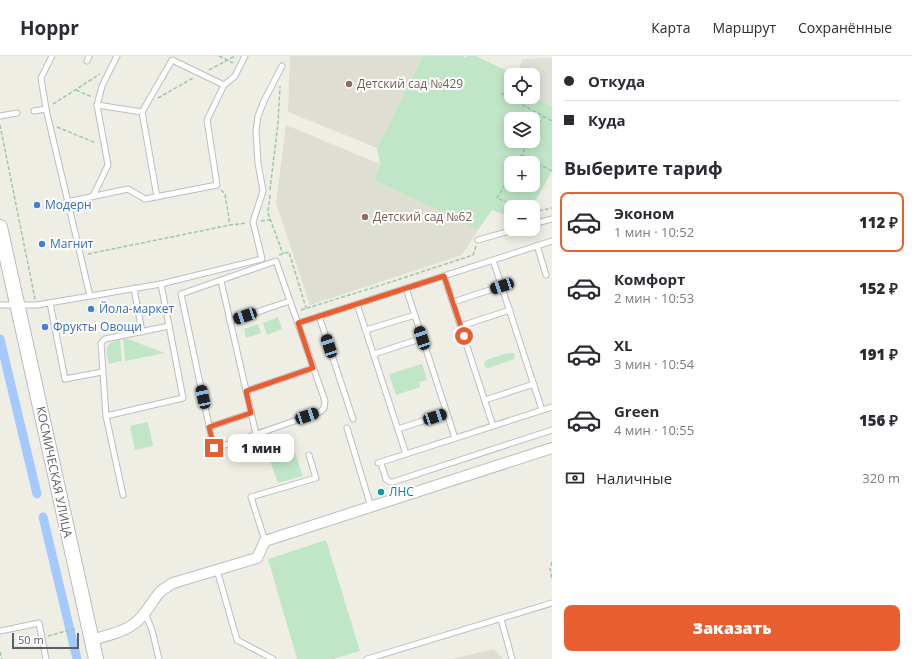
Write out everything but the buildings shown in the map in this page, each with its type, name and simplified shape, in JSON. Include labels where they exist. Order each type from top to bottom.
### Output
[{"type":"street","name":"КОСМИЧЕСКАЯ УЛИЦА","points":[[0,226],[16,304],[96,659]]},
{"type":"street","points":[[91,640],[120,631],[134,624],[146,613],[152,602],[161,591],[173,583],[257,558],[265,541],[552,448]]},
{"type":"lane","points":[[52,56],[40,78],[67,202],[90,296]]},
{"type":"lane","points":[[93,196],[108,165],[98,102],[102,86],[117,56]]},
{"type":"lane","points":[[67,202],[128,189],[145,199],[217,185],[207,120],[224,85],[235,76],[245,56]]},
{"type":"lane","points":[[157,197],[142,112],[172,60],[224,85]]},
{"type":"lane","points":[[0,305],[16,304],[37,306],[161,284],[262,259],[253,222],[263,190],[256,130],[264,101],[282,66]]},
{"type":"lane","points":[[98,102],[142,112]]},
{"type":"lane","points":[[34,111],[46,109]]},
{"type":"lane","points":[[0,116],[17,113]]},
{"type":"lane","points":[[540,222],[552,219]]},
{"type":"lane","points":[[478,240],[504,233]]},
{"type":"lane","points":[[298,323],[552,241]]},
{"type":"lane","points":[[537,246],[546,274]]},
{"type":"lane","points":[[493,260],[542,410]]},
{"type":"lane","points":[[276,261],[290,301],[325,401],[322,410],[320,412],[214,448],[181,294],[276,261]]},
{"type":"lane","points":[[444,276],[494,426]]},
{"type":"lane","points":[[220,280],[256,434]]},
{"type":"lane","points":[[106,416],[183,398],[161,284]]},
{"type":"lane","points":[[453,302],[502,286]]},
{"type":"lane","points":[[134,288],[142,332]]},
{"type":"lane","points":[[406,288],[455,438]]},
{"type":"lane","points":[[230,321],[290,301]]},
{"type":"lane","points":[[50,303],[65,379],[102,372]]},
{"type":"lane","points":[[357,304],[406,454]]},
{"type":"lane","points":[[461,326],[510,310]]},
{"type":"lane","points":[[366,330],[415,315]]},
{"type":"lane","points":[[319,316],[353,419]]},
{"type":"lane","points":[[124,495],[106,416],[100,346],[103,340],[169,326]]},
{"type":"lane","points":[[374,354],[422,338]]},
{"type":"lane","points":[[246,391],[313,368]]},
{"type":"lane","points":[[485,400],[534,384]]},
{"type":"lane","points":[[552,407],[379,463],[386,479],[393,482],[552,430]]},
{"type":"lane","points":[[209,427],[251,413]]},
{"type":"lane","points":[[398,429],[447,413]]},
{"type":"lane","points":[[347,428],[371,507]]},
{"type":"lane","points":[[265,541],[251,497],[316,478],[309,455]]},
{"type":"lane","points":[[217,570],[237,640],[273,659]]},
{"type":"lane","points":[[367,659],[552,603]]},
{"type":"lane","points":[[146,613],[159,659]]},
{"type":"lane","points":[[501,619],[512,659]]},
{"type":"lane","points":[[0,632],[39,623],[46,659]]},
{"type":"path","points":[[219,56],[240,66]]},
{"type":"path","points":[[146,105],[235,56]]},
{"type":"path","points":[[46,109],[112,66]]},
{"type":"path","points":[[282,66],[278,123],[268,213],[283,254]]},
{"type":"path","points":[[76,90],[98,102]]},
{"type":"path","points":[[501,93],[552,122]]},
{"type":"path","points":[[540,121],[543,116]]},
{"type":"path","points":[[50,124],[104,146]]},
{"type":"path","points":[[0,125],[37,306]]},
{"type":"path","points":[[526,148],[522,155],[552,171]]},
{"type":"path","points":[[217,185],[225,194],[230,225]]},
{"type":"path","points":[[504,186],[497,198],[504,201]]},
{"type":"path","points":[[540,211],[552,208]]},
{"type":"path","points":[[80,256],[230,225],[270,220]]},
{"type":"path","points":[[262,259],[289,252],[306,308],[472,255],[478,240]]},
{"type":"path","points":[[552,562],[550,568],[552,580]]},
{"type":"path","points":[[42,637],[79,628]]},
{"type":"path","points":[[0,652],[2,659]]},
{"type":"shaded area","name":"Детский сад №429","points":[[290,56],[423,56],[377,148],[288,112]]},
{"type":"shaded area","points":[[522,59],[552,59],[552,107],[540,100],[540,68],[519,68]]},
{"type":"shaded area","name":"Детский сад №62","points":[[286,125],[380,164],[374,180],[478,230],[462,255],[310,305],[276,203]]},
{"type":"shaded area","points":[[494,649],[503,659],[452,659]]},
{"type":"green space","points":[[423,56],[463,56],[466,58],[467,56],[476,56],[504,70],[504,104],[540,104],[540,100],[552,107],[552,171],[536,200],[504,200],[504,214],[492,210],[478,230],[374,180],[380,164],[377,148]]},
{"type":"green space","points":[[278,317],[282,329],[267,335],[263,323]]},
{"type":"green space","points":[[258,324],[261,333],[246,338],[244,329]]},
{"type":"green space","points":[[123,339],[128,339],[165,353],[125,361]]},
{"type":"green space","points":[[120,340],[122,361],[109,364],[107,355],[108,345]]},
{"type":"green space","points":[[508,353],[513,353],[515,355],[514,359],[489,368],[485,367],[484,364],[486,360]]},
{"type":"green space","points":[[422,364],[427,380],[419,382],[420,387],[396,395],[389,374]]},
{"type":"green space","points":[[148,422],[153,446],[135,450],[130,426]]},
{"type":"green space","points":[[295,453],[303,476],[278,483],[270,461]]},
{"type":"green space","points":[[326,540],[360,651],[333,659],[297,659],[268,559]]},
{"type":"waterway","points":[[0,339],[37,494]]},
{"type":"waterway","points":[[43,517],[77,659]]},
{"type":"place","name":"Детский сад №429","points":[[349,84]]},
{"type":"place","name":"Модерн","points":[[37,205]]},
{"type":"place","name":"Детский сад №62","points":[[365,217]]},
{"type":"place","name":"Магнит","points":[[42,244]]},
{"type":"place","name":"Йола-маркет","points":[[91,309]]},
{"type":"place","name":"Фрукты Овощи","points":[[45,327]]},
{"type":"place","name":"ЛНС","points":[[381,492]]},
{"type":"route","points":[[214,448],[209,427],[251,413],[246,391],[313,368],[298,323],[444,276],[464,336]]}]
